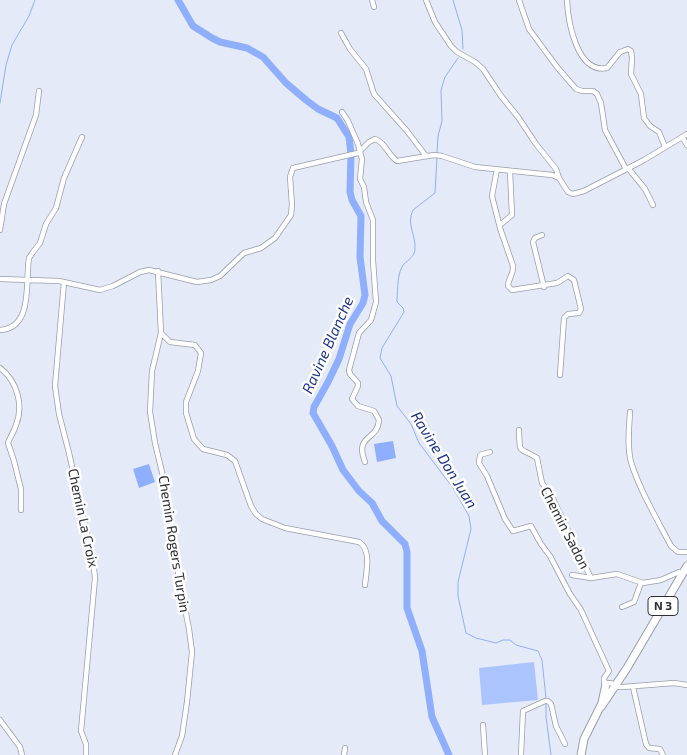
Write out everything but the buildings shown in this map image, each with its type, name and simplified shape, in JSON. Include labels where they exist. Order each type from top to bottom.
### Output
[{"type":"main road","name":"N 3","points":[[582,755],[584,739],[611,685],[630,662],[685,570]]},
{"type":"street","points":[[372,0],[374,7]]},
{"type":"street","points":[[426,0],[435,22],[451,46],[483,69],[556,169],[566,190],[573,194],[584,191],[627,169],[684,136],[687,145]]},
{"type":"street","points":[[519,0],[529,30],[557,67],[576,89],[593,91],[598,94],[605,130],[627,169],[645,188],[654,205]]},
{"type":"street","points":[[567,0],[569,17],[577,47],[588,64],[598,68],[607,68],[623,50],[628,49],[631,51],[631,74],[641,94],[644,118],[650,126],[659,132],[665,147]]},
{"type":"street","points":[[340,33],[350,50],[366,69],[374,94],[407,131],[426,156]]},
{"type":"street","points":[[0,230],[4,204],[36,115],[39,91]]},
{"type":"street","points":[[342,112],[348,121],[360,152],[362,159],[360,179],[364,187],[366,202],[374,220],[373,260],[376,302],[372,320],[358,333],[349,370],[358,383],[352,399],[358,406],[374,411],[379,420],[377,429],[362,446],[361,451],[364,462]]},
{"type":"street","points":[[0,330],[14,324],[24,313],[29,258],[40,243],[46,224],[56,208],[64,178],[82,137]]},
{"type":"street","points":[[0,279],[64,282],[100,290],[109,288],[140,272],[149,270],[197,282],[206,282],[216,278],[244,252],[261,248],[276,238],[290,215],[292,205],[290,177],[293,168],[360,152],[369,142],[375,139],[382,142],[392,158],[397,161],[434,155],[442,156],[465,165],[552,175],[559,178]]},
{"type":"street","points":[[497,169],[492,196],[514,271],[508,286],[512,290],[544,286],[557,283],[568,276],[571,276],[574,280],[581,309],[578,313],[568,314],[564,318],[560,375]]},
{"type":"street","points":[[500,225],[510,218],[513,212],[510,171]]},
{"type":"street","points":[[542,235],[535,238],[533,242],[544,286]]},
{"type":"street","name":"Chemin Rogers Turpin","points":[[158,271],[161,333],[152,371],[150,412],[154,443],[167,493],[166,511],[192,652],[183,727],[175,755]]},
{"type":"street","name":"Chemin La Croix","points":[[64,282],[55,386],[59,414],[93,561],[95,578],[81,731],[86,744],[86,755]]},
{"type":"street","points":[[161,333],[170,342],[196,345],[201,353],[198,371],[186,402],[186,413],[194,439],[198,445],[230,456],[235,461],[251,506],[262,519],[285,528],[363,544],[366,551],[365,585]]},
{"type":"street","points":[[0,368],[13,382],[18,394],[17,424],[8,443],[21,489],[20,510]]},
{"type":"street","points":[[630,412],[631,461],[643,491],[671,546],[678,552],[687,552]]},
{"type":"street","name":"Chemin Sadon","points":[[519,430],[520,448],[522,451],[537,458],[542,483],[551,495],[591,578]]},
{"type":"street","points":[[490,452],[480,455],[479,463],[490,482],[505,519],[513,531],[531,526],[550,556],[581,610],[608,669],[608,674],[603,681],[611,685],[633,687],[674,683],[687,686]]},
{"type":"street","points":[[622,607],[634,602],[641,583],[661,580],[685,570]]},
{"type":"street","name":"Chemin Sadon","points":[[572,575],[591,578],[617,574],[641,583]]},
{"type":"street","points":[[633,687],[646,744],[649,748],[660,749],[663,755]]},
{"type":"street","points":[[521,755],[523,711],[545,701],[551,704],[556,726],[565,744]]},
{"type":"street","points":[[0,720],[20,747],[22,755]]},
{"type":"street","points":[[483,725],[485,755]]},
{"type":"street","points":[[344,755],[345,748]]},
{"type":"shaded area","points":[[393,441],[396,458],[377,462],[374,444]]},
{"type":"shaded area","points":[[149,464],[155,482],[139,488],[133,469]]},
{"type":"shaded area","points":[[534,662],[538,700],[482,705],[479,668]]},
{"type":"waterway","points":[[0,103],[6,65],[12,45],[29,16],[35,0]]},
{"type":"waterway","name":"Ravine Blanche","points":[[178,0],[193,26],[220,42],[247,48],[263,57],[286,83],[306,100],[318,109],[337,118],[349,137],[351,154],[350,192],[352,200],[361,216],[360,257],[365,295],[363,303],[350,324],[339,359],[314,407],[313,413],[343,470],[359,491],[372,503],[382,521],[405,544],[407,552],[407,608],[422,651],[432,717],[449,755]]},
{"type":"waterway","name":"Ravine Don Juan","points":[[453,0],[462,30],[463,49]]},
{"type":"waterway","name":"Ravine Don Juan","points":[[437,153],[438,136],[442,121],[441,90],[445,77],[458,58]]},
{"type":"waterway","name":"Ravine Don Juan","points":[[437,157],[435,193],[413,210],[411,215],[415,251],[413,256],[402,267],[398,286],[397,302],[404,312],[382,348],[380,358],[391,376],[397,406],[411,424],[419,443],[453,488],[469,516],[471,529],[458,582],[458,596],[466,633],[476,638],[496,643],[510,640],[516,645],[538,651],[542,660],[546,698]]},
{"type":"waterway","name":"Ravine Don Juan","points":[[546,703],[551,755]]}]
